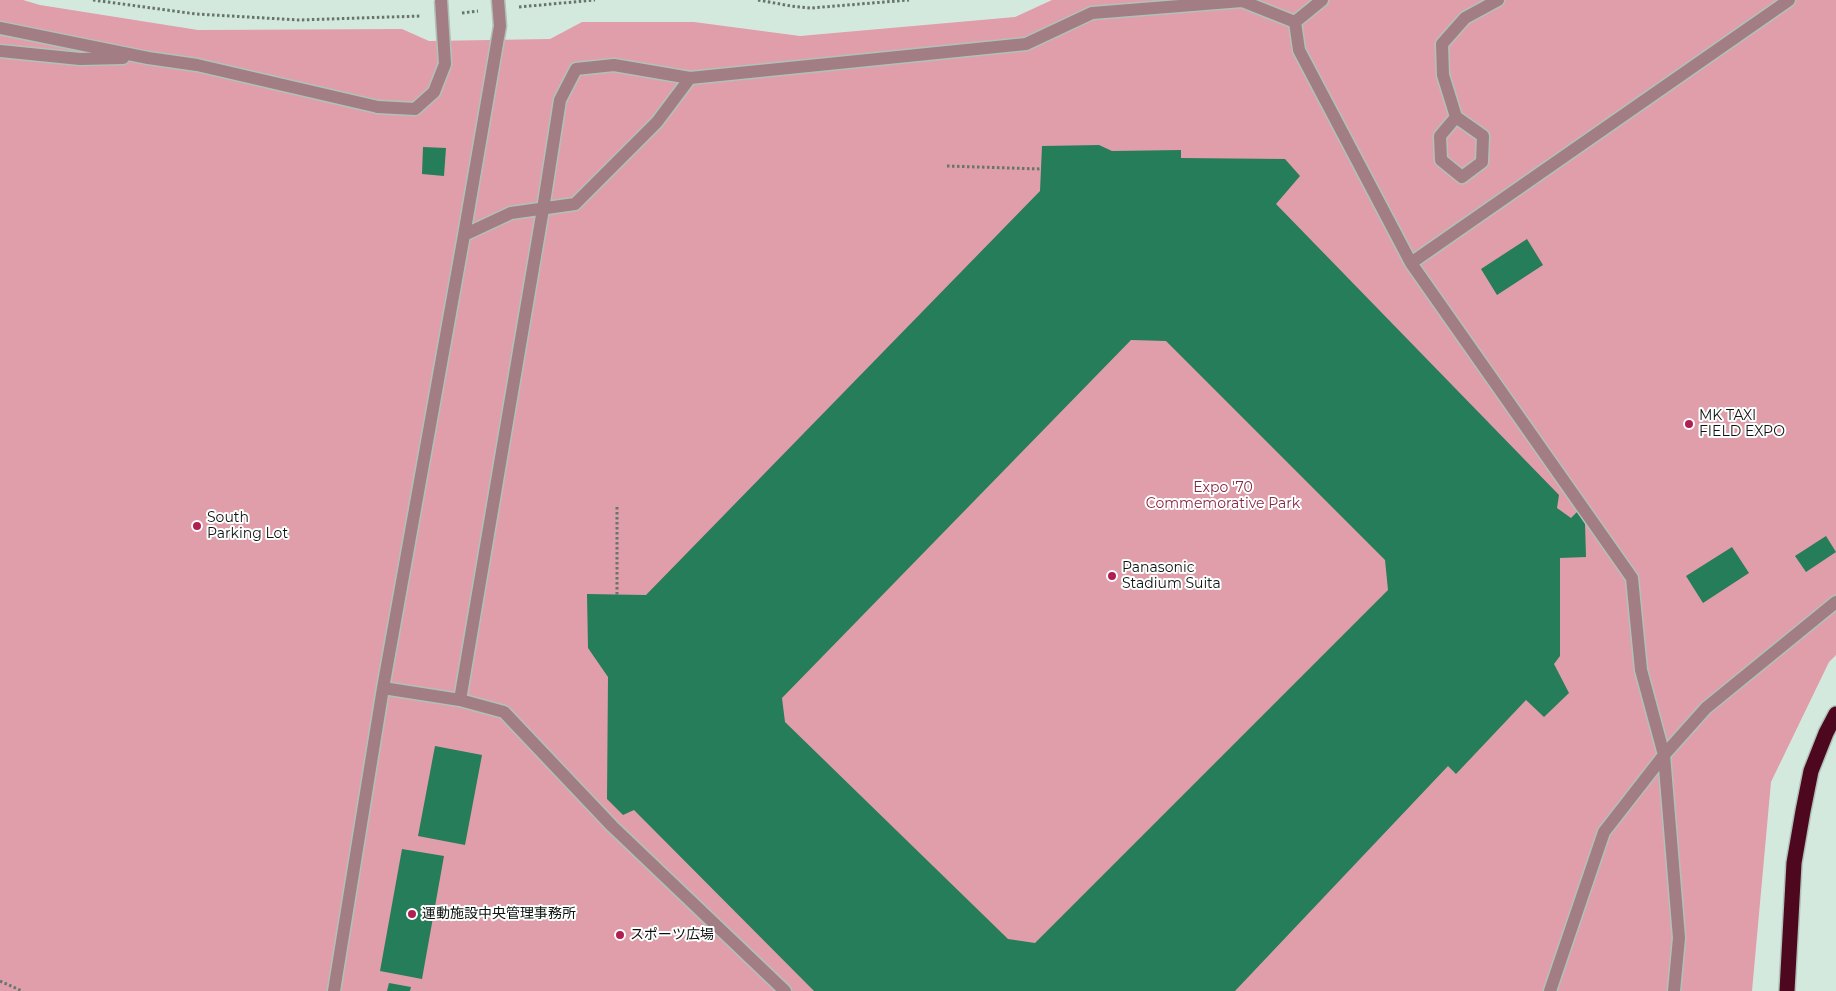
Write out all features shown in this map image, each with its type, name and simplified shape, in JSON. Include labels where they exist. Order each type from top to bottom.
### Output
[{"type":"highway","points":[[1787,991],[1794,863],[1803,811],[1812,771],[1826,733],[1836,714]]},
{"type":"lane","points":[[1,28],[148,58],[198,65],[378,107],[415,109],[434,92],[446,64],[441,0]]},
{"type":"lane","points":[[334,991],[383,688],[500,26],[498,0]]},
{"type":"lane","points":[[1295,22],[1322,0]]},
{"type":"lane","points":[[1456,117],[1440,136],[1441,160],[1462,176],[1482,162],[1483,136],[1456,117],[1443,75],[1442,44],[1465,18],[1498,0]]},
{"type":"lane","points":[[1411,263],[1789,0]]},
{"type":"lane","points":[[460,700],[560,100],[576,69],[614,65],[690,78],[1026,44],[1092,14],[1242,1],[1295,22]]},
{"type":"lane","points":[[1295,22],[1299,50],[1411,263],[1632,578],[1641,670],[1664,755],[1679,938],[1674,991]]},
{"type":"lane","points":[[0,51],[80,59],[148,58]]},
{"type":"lane","points":[[464,235],[511,213],[575,204],[657,122],[690,78]]},
{"type":"lane","points":[[1550,991],[1604,832],[1664,755],[1706,708],[1836,602]]},
{"type":"lane","points":[[383,688],[460,700],[504,712],[612,826],[785,991]]},
{"type":"path","points":[[93,0],[196,14],[299,20],[430,16]]},
{"type":"path","points":[[531,6],[595,0]]},
{"type":"path","points":[[758,0],[811,8],[909,0]]},
{"type":"path","points":[[947,166],[1041,169]]},
{"type":"path","points":[[617,507],[617,595]]},
{"type":"path","points":[[0,981],[22,991]]},
{"type":"green space","name":"Expo '70 Commemorative Park","points":[[0,0],[23,0],[40,5],[198,30],[402,29],[429,41],[550,39],[582,22],[694,22],[800,36],[1015,17],[1052,0],[1836,0],[1836,655],[1829,662],[1771,782],[1752,991],[0,991]]},
{"type":"building","name":"Panasonic Stadium Suita","points":[[1099,145],[1112,151],[1181,150],[1181,158],[1285,159],[1300,176],[1276,204],[1559,495],[1557,508],[1571,518],[1579,510],[1585,523],[1586,557],[1560,558],[1560,656],[1554,664],[1569,693],[1544,717],[1526,700],[1456,774],[1448,766],[1235,991],[814,991],[634,810],[623,815],[607,799],[608,677],[588,648],[587,594],[646,595],[1040,191],[1042,146]],"holes":[[[1131,340],[1166,341],[1385,560],[1388,590],[1035,943],[1008,939],[785,722],[782,698]]]},
{"type":"building","points":[[423,147],[446,148],[444,176],[422,174]]},
{"type":"building","points":[[1527,239],[1543,265],[1497,295],[1481,269]]},
{"type":"building","points":[[1826,536],[1836,552],[1806,572],[1795,556]]},
{"type":"building","points":[[1732,547],[1749,573],[1703,603],[1686,576]]},
{"type":"building","points":[[435,746],[482,755],[465,845],[418,836]]},
{"type":"building","name":"運動施設中央管理事務所","points":[[402,849],[444,856],[422,979],[380,971]]},
{"type":"building","points":[[389,983],[411,987],[410,991],[387,991]]},
{"type":"place","name":"MK TAXI FIELD EXPO","points":[[1689,424]]},
{"type":"place","name":"South Parking Lot","points":[[197,526]]},
{"type":"place","name":"Panasonic Stadium Suita","points":[[1112,576]]},
{"type":"place","name":"運動施設中央管理事務所","points":[[412,914]]},
{"type":"place","name":"スポーツ広場","points":[[620,935]]}]
